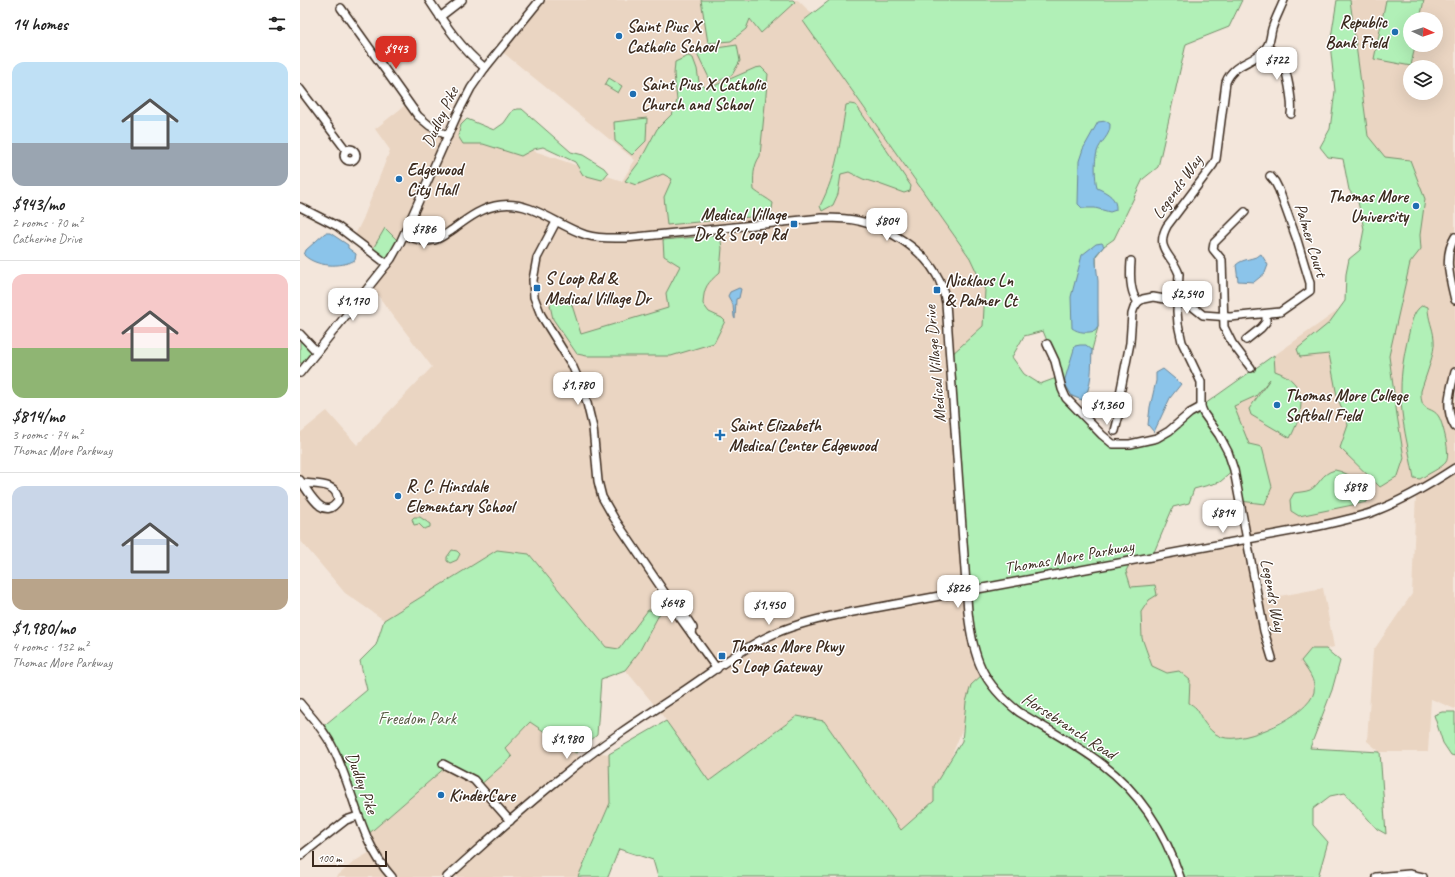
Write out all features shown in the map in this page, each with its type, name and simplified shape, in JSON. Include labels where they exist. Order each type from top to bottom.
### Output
[{"type":"street","points":[[428,0],[463,48],[485,68]]},
{"type":"street","points":[[440,17],[462,0]]},
{"type":"street","name":"Dudley Pike","points":[[300,372],[387,264],[404,235],[471,88],[485,68],[540,0]]},
{"type":"street","points":[[1284,0],[1267,47],[1277,54],[1283,64],[1292,103],[1291,114]]},
{"type":"street","points":[[341,8],[418,116],[430,126],[448,136]]},
{"type":"street","name":"Legends Way","points":[[1267,47],[1261,53],[1229,74],[1226,82],[1216,159],[1163,232],[1163,247],[1179,274],[1178,324],[1182,342],[1201,382],[1201,407],[1228,452],[1234,470],[1264,631],[1272,658]]},
{"type":"street","points":[[301,91],[346,150]]},
{"type":"street","name":"Palmer Court","points":[[1138,302],[1143,299],[1153,297],[1188,303],[1203,315],[1224,317],[1266,314],[1283,310],[1305,295],[1311,287],[1297,240],[1279,190],[1270,176]]},
{"type":"street","name":"Medical Village Drive","points":[[404,235],[424,241],[434,240],[443,236],[474,214],[490,207],[500,205],[527,207],[586,235],[601,238],[618,238],[822,218],[848,219],[869,223],[889,232],[918,253],[936,273],[942,284],[946,303],[967,591]]},
{"type":"street","points":[[300,206],[337,226],[387,264]]},
{"type":"street","points":[[1246,212],[1217,240],[1213,249],[1222,260],[1223,322],[1226,332],[1232,343],[1251,368]]},
{"type":"street","points":[[556,222],[537,258],[533,280],[534,297],[540,315],[572,365],[585,395],[593,428],[598,481],[605,501],[614,518],[671,602],[673,608],[687,630],[692,634],[717,669]]},
{"type":"street","points":[[1455,237],[1450,248],[1448,268],[1455,300]]},
{"type":"street","points":[[1115,431],[1119,415],[1120,394],[1130,343],[1132,314],[1138,302],[1132,288],[1130,261]]},
{"type":"street","points":[[1246,340],[1266,322],[1266,314]]},
{"type":"street","points":[[300,334],[317,352]]},
{"type":"street","points":[[1047,344],[1055,361],[1062,389],[1066,398],[1102,435],[1113,444],[1130,444],[1157,438],[1169,432],[1190,413],[1201,407]]},
{"type":"street","points":[[1455,372],[1448,401],[1449,414],[1455,428]]},
{"type":"street","name":"Thomas More Parkway","points":[[446,877],[563,776],[594,752],[767,637],[792,626],[842,614],[1352,519],[1412,494],[1455,468]]},
{"type":"street","points":[[301,481],[333,488],[337,492],[338,501],[335,506],[325,509],[320,506],[301,481]]},
{"type":"street","name":"Horsebranch Road","points":[[967,591],[970,632],[973,649],[984,674],[991,685],[1000,696],[1019,712],[1087,754],[1120,779],[1143,805],[1159,830],[1168,846],[1180,877]]},
{"type":"street","name":"Dudley Pike","points":[[300,703],[319,726],[334,749],[358,816],[370,844],[383,866],[392,877]]},
{"type":"street","points":[[443,764],[474,780],[510,821]]},
{"type":"street","points":[[300,856],[346,820],[358,816]]},
{"type":"street","points":[[1376,877],[1409,874],[1423,877]]},
{"type":"shaded area","name":"Saint Elizabeth Medical Center Edgewood","points":[[540,0],[798,0],[812,14],[803,21],[993,290],[984,674],[934,801],[901,830],[824,721],[797,716],[709,781],[657,708],[529,554],[497,550],[384,620],[345,593],[300,540],[300,433],[327,411],[357,445],[432,367],[370,285],[391,259],[371,252],[353,239],[363,219],[390,150],[375,129],[408,103],[418,116],[447,136],[457,115],[482,133],[622,181],[635,160],[500,50]]},
{"type":"shaded area","name":"Thomas More University","points":[[1350,0],[1455,0],[1455,709],[1431,699],[1428,752],[1380,752],[1367,741],[1373,651],[1412,594],[1416,492],[1379,510],[1247,539],[1234,470],[1201,407],[1387,276]]},
{"type":"shaded area","points":[[1247,539],[1258,600],[1323,588],[1334,647],[1326,649],[1311,649],[1310,674],[1314,692],[1311,700],[1295,714],[1250,736],[1235,739],[1224,738],[1210,730],[1202,720],[1197,708],[1189,703],[1179,671],[1167,673],[1152,666],[1142,638],[1141,611],[1149,600],[1156,595],[1155,585],[1131,587],[1126,571],[1131,561]]},
{"type":"shaded area","points":[[530,722],[576,753],[582,761],[594,752],[609,754],[610,803],[578,877],[336,877],[355,861],[374,850],[366,836],[447,766],[479,786],[512,757],[505,748]]},
{"type":"green space","points":[[701,0],[793,0],[795,2],[761,33],[750,19],[746,29],[731,41],[708,43]]},
{"type":"green space","points":[[830,0],[1242,0],[1229,27],[1186,44],[1158,167],[1143,179],[1114,239],[1104,246],[1096,256],[1098,327],[1092,350],[1089,386],[1086,396],[1082,400],[1072,396],[1064,382],[1043,331],[1024,336],[1012,357],[1024,374],[1040,384],[1059,377],[1062,389],[1113,444],[1157,438],[1274,355],[1275,371],[1286,376],[1294,383],[1299,391],[1301,409],[1290,438],[1251,415],[1249,409],[1270,379],[1256,396],[1234,406],[1249,444],[1262,447],[1272,487],[1265,504],[1240,501],[1234,470],[1220,482],[1194,489],[1189,503],[1173,507],[1152,557],[1131,561],[1126,571],[1131,587],[1155,585],[1157,595],[1149,600],[1141,612],[1142,638],[1152,666],[1167,673],[1179,671],[1190,680],[1189,703],[1197,709],[1208,727],[1219,736],[1232,738],[1245,737],[1274,726],[1301,710],[1310,701],[1314,692],[1314,683],[1301,661],[1311,649],[1326,649],[1340,661],[1332,690],[1310,748],[1380,752],[1386,834],[1377,829],[1345,793],[1330,796],[1313,809],[1313,825],[1328,842],[1318,877],[658,877],[653,860],[619,849],[608,877],[578,877],[610,803],[609,754],[666,721],[709,781],[797,716],[824,721],[901,830],[934,801],[934,786],[962,741],[966,702],[971,685],[983,674],[973,649],[950,356],[983,326],[985,290],[970,258],[803,21]]},
{"type":"green space","points":[[1337,0],[1350,0],[1368,136],[1385,157],[1410,160],[1425,199],[1420,235],[1421,249],[1410,263],[1389,356],[1404,458],[1398,476],[1380,487],[1340,448],[1348,425],[1337,396],[1329,354],[1300,357],[1297,349],[1329,323],[1345,301],[1346,274],[1349,259],[1360,250],[1364,229],[1358,202],[1349,190],[1343,159],[1328,157],[1320,147],[1330,129],[1335,91],[1330,44]]},
{"type":"green space","name":"Republic Bank Field","points":[[1386,0],[1424,0],[1421,12],[1403,12],[1403,52],[1414,52],[1412,60],[1403,60],[1403,64],[1374,59]]},
{"type":"green space","points":[[737,45],[740,61],[732,75],[712,84],[696,51]]},
{"type":"green space","points":[[688,56],[693,58],[697,69],[699,82],[707,89],[755,68],[761,67],[768,74],[760,156],[754,172],[754,190],[773,203],[771,215],[667,225],[664,197],[672,179],[663,174],[636,185],[625,181],[640,161],[657,129],[674,112],[677,100],[674,74],[675,62]]},
{"type":"green space","points":[[609,78],[622,86],[618,93],[605,85]]},
{"type":"green space","points":[[846,105],[856,105],[911,186],[910,191],[904,193],[863,179],[849,172],[841,174],[838,194],[833,205],[822,211],[820,206],[826,194],[834,169],[840,145]]},
{"type":"green space","points":[[522,109],[571,152],[583,155],[604,168],[608,173],[602,180],[583,175],[575,162],[543,147],[534,149],[521,156],[483,144],[463,144],[458,136],[461,125],[467,119],[494,130],[504,123],[513,110]]},
{"type":"green space","points":[[647,118],[646,141],[632,155],[615,141],[614,122]]},
{"type":"green space","points":[[385,228],[400,243],[387,264],[371,252]]},
{"type":"green space","points":[[720,235],[722,248],[720,272],[705,289],[703,304],[709,312],[725,321],[714,343],[671,356],[587,356],[577,354],[553,319],[550,305],[555,300],[571,302],[581,334],[668,308],[666,293],[680,266],[664,256],[663,240]]},
{"type":"green space","points":[[1423,305],[1428,307],[1434,344],[1432,357],[1421,391],[1421,398],[1424,406],[1436,413],[1439,417],[1444,432],[1448,453],[1444,464],[1420,479],[1414,478],[1403,423],[1401,389],[1403,363],[1411,324],[1416,311]]},
{"type":"green space","points":[[300,337],[311,349],[312,353],[304,363],[300,363]]},
{"type":"green space","points":[[1335,470],[1341,471],[1350,476],[1358,483],[1368,496],[1367,502],[1299,516],[1291,511],[1290,500],[1294,493],[1304,492],[1314,488],[1326,474]]},
{"type":"green space","points":[[414,517],[420,517],[430,524],[430,527],[424,529],[419,524],[414,525],[412,519]]},
{"type":"green space","points":[[452,550],[457,551],[460,554],[457,560],[450,563],[447,561],[447,557]]},
{"type":"green space","name":"Freedom Park","points":[[497,550],[529,554],[606,647],[619,649],[648,610],[661,611],[639,652],[625,670],[601,679],[597,735],[576,753],[530,722],[505,748],[512,757],[479,786],[447,766],[366,836],[340,763],[321,728],[367,690],[360,661],[376,645],[384,620]]},
{"type":"green space","points":[[1442,712],[1455,712],[1455,756],[1451,755],[1443,743],[1434,715]]},
{"type":"water","points":[[1106,121],[1110,124],[1110,128],[1109,132],[1098,148],[1095,160],[1095,175],[1097,188],[1111,196],[1115,202],[1116,210],[1110,212],[1095,208],[1082,208],[1078,204],[1079,161],[1083,149],[1098,122]]},
{"type":"water","points":[[325,233],[330,233],[348,245],[348,248],[356,254],[355,260],[349,263],[329,265],[315,262],[304,255],[306,250]]},
{"type":"water","points":[[1102,243],[1104,246],[1096,255],[1098,281],[1098,327],[1095,331],[1080,332],[1072,328],[1071,297],[1082,255],[1096,244]]},
{"type":"water","points":[[1261,254],[1268,265],[1265,273],[1254,282],[1238,281],[1236,265],[1242,261]]},
{"type":"water","points":[[739,288],[741,289],[739,298],[736,299],[735,319],[733,305],[728,296],[730,292]]},
{"type":"water","points":[[1086,345],[1092,350],[1090,383],[1086,395],[1082,400],[1072,396],[1064,382],[1075,346]]},
{"type":"water","points":[[1163,369],[1181,384],[1170,398],[1154,432],[1148,425],[1150,407],[1156,381],[1156,373]]},
{"type":"place","name":"Republic Bank Field","points":[[1395,32]]},
{"type":"place","name":"Saint Pius X Catholic School","points":[[619,36]]},
{"type":"place","name":"Saint Pius X Catholic Church and School","points":[[633,94]]},
{"type":"place","name":"Edgewood City Hall","points":[[399,179]]},
{"type":"place","name":"Thomas More University","points":[[1416,206]]},
{"type":"place","name":"Medical Village Dr & S Loop Rd","points":[[794,224]]},
{"type":"place","name":"S Loop Rd & Medical Village Dr","points":[[537,288]]},
{"type":"place","name":"Nicklaus Ln & Palmer Ct","points":[[937,290]]},
{"type":"place","name":"Thomas More College Softball Field","points":[[1277,405]]},
{"type":"place","name":"Saint Elizabeth Medical Center Edgewood","points":[[720,435]]},
{"type":"place","name":"R. C. Hinsdale Elementary School","points":[[398,496]]},
{"type":"place","name":"Thomas More Pkwy S Loop Gateway","points":[[722,656]]},
{"type":"place","name":"KinderCare","points":[[441,795]]}]
